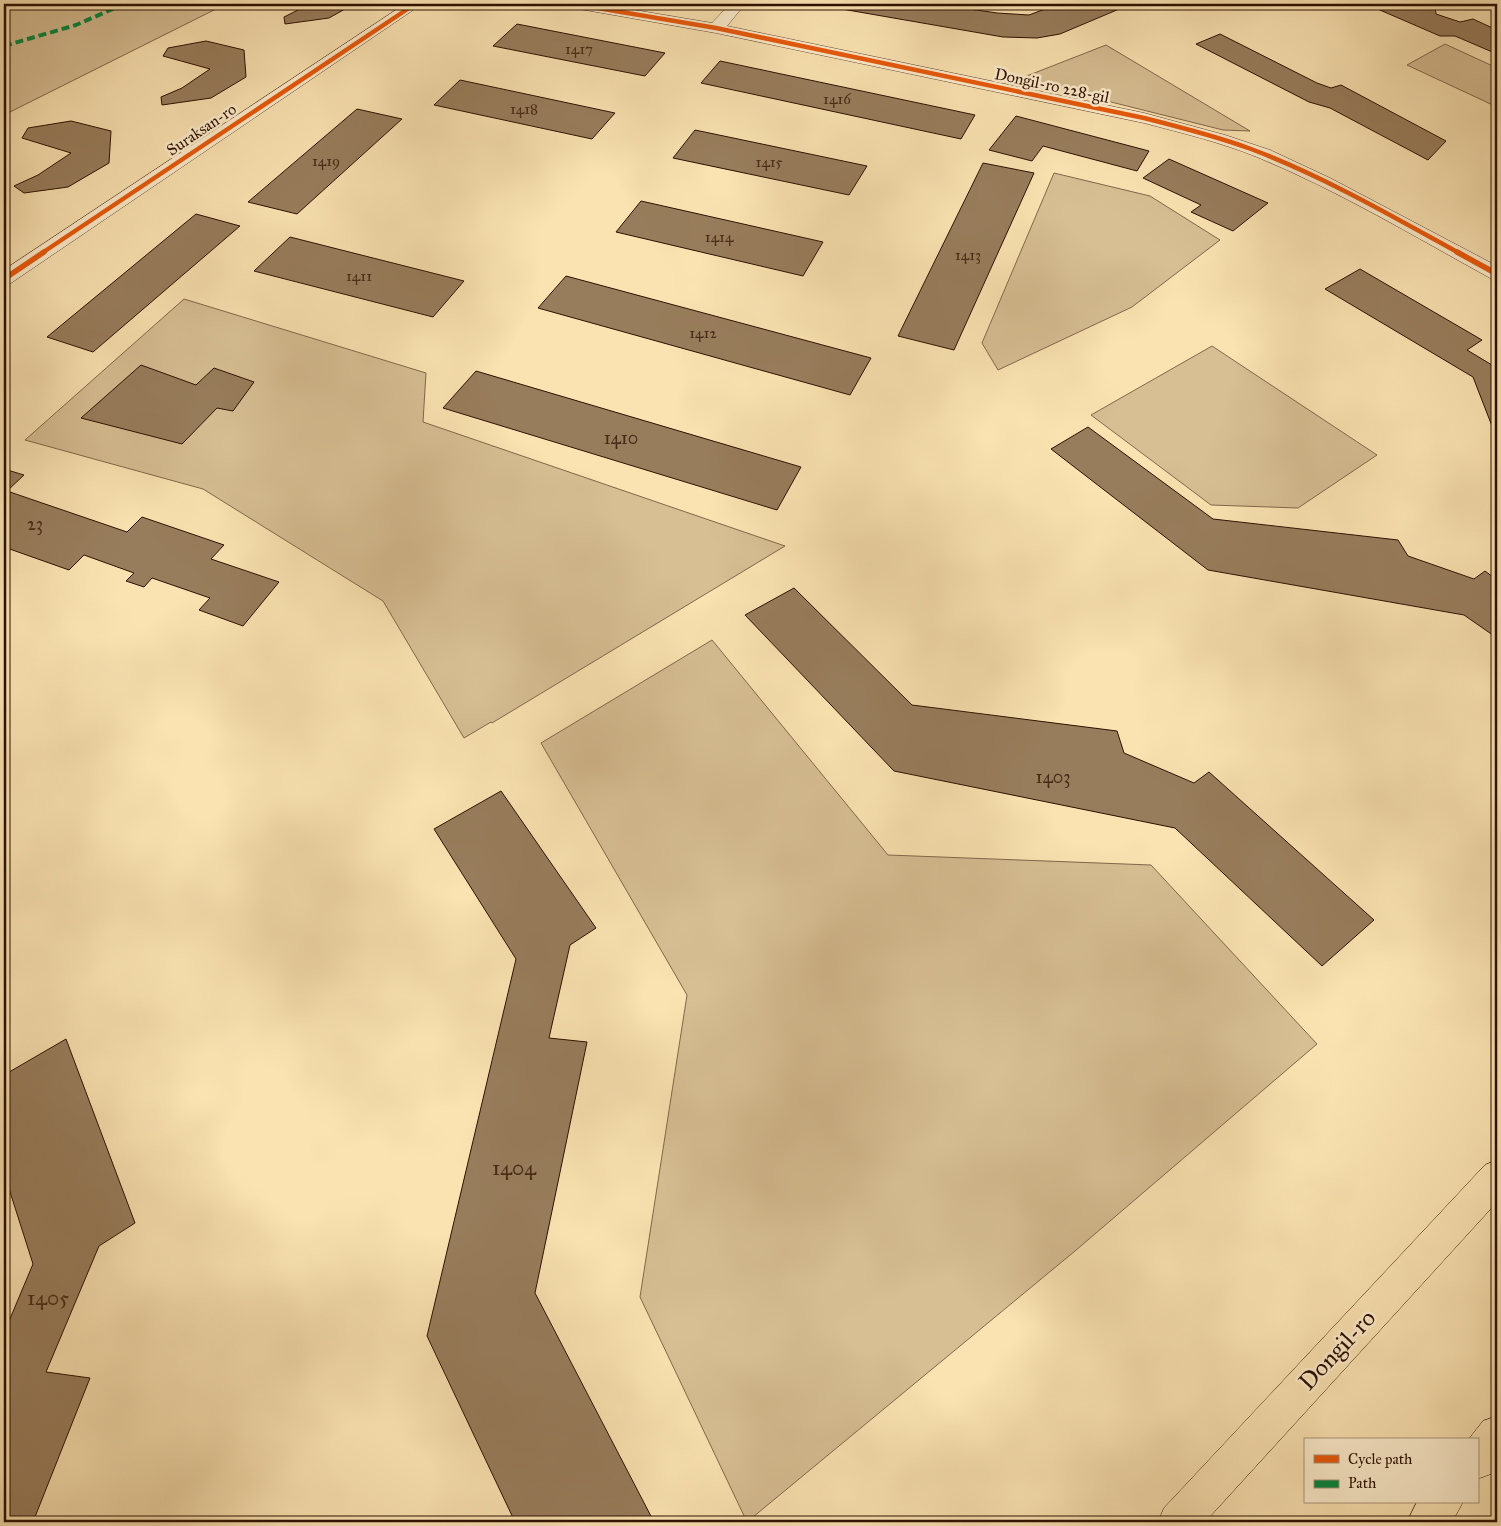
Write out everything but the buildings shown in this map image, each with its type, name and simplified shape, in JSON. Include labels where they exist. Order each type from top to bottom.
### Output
[{"type":"main road","name":"Dongil-ro","points":[[1178,1522],[1497,1177]]},
{"type":"main road","points":[[1478,1459],[1497,1435]]},
{"type":"main road","points":[[1427,1522],[1441,1504]]},
{"type":"street","name":"Suraksan-ro","points":[[4,279],[415,4]]},
{"type":"street","name":"Dongil-ro 228-gil","points":[[574,4],[716,28],[1134,116],[1209,135],[1263,154],[1356,198],[1497,274]]},
{"type":"street","points":[[716,28],[738,4]]},
{"type":"shaded area","points":[[4,4],[226,4],[4,115]]},
{"type":"shaded area","points":[[1445,44],[1497,68],[1497,107],[1407,65]]},
{"type":"shaded area","points":[[1106,45],[1250,131],[1223,130],[1019,79]]},
{"type":"shaded area","points":[[1054,173],[1150,196],[1220,240],[1132,307],[998,370],[982,343]]},
{"type":"shaded area","points":[[184,299],[426,373],[423,422],[785,546],[464,738],[383,601],[203,489],[25,440]]},
{"type":"shaded area","points":[[1212,346],[1377,455],[1298,508],[1211,505],[1091,415]]},
{"type":"shaded area","points":[[712,640],[888,855],[1151,865],[1317,1044],[1075,1251],[747,1522],[640,1297],[687,995],[541,743]]},
{"type":"marked path","points":[[4,46],[76,25],[124,4]]},
{"type":"cycle path","points":[[4,279],[415,4]]},
{"type":"cycle path","points":[[574,4],[716,28],[1144,118],[1204,134],[1264,154],[1323,182],[1382,211],[1497,274]]}]
